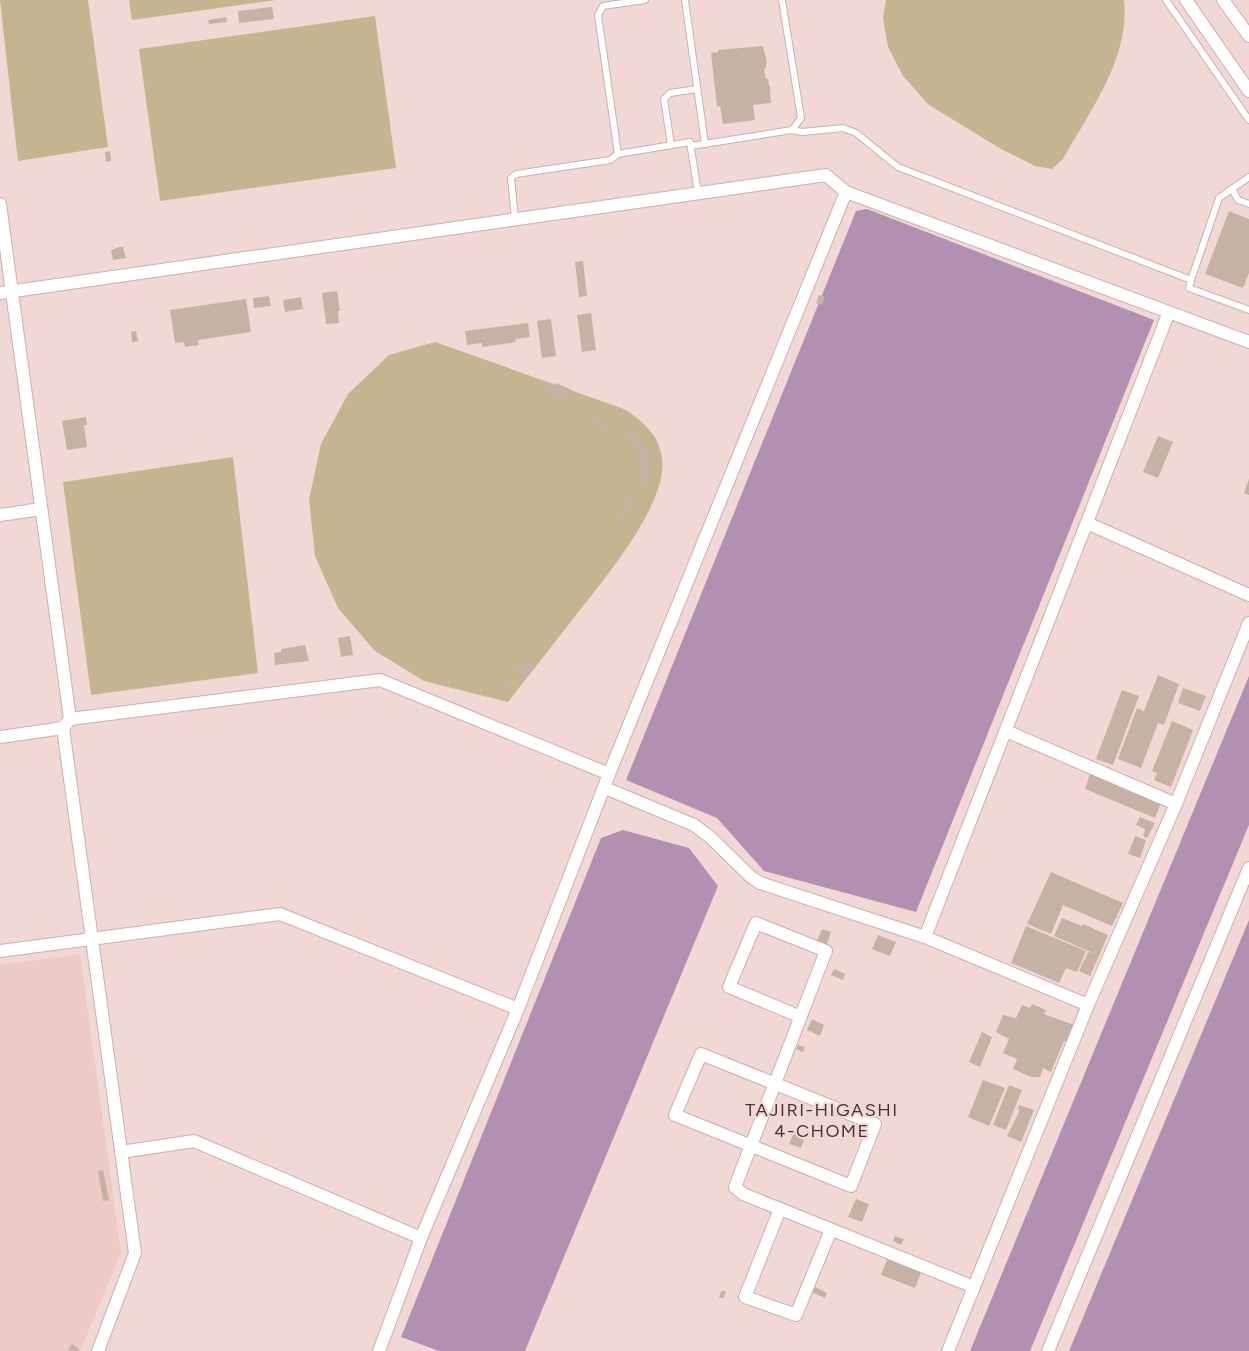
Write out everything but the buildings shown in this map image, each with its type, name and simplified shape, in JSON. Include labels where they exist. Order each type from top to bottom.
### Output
[{"type":"street","points":[[1186,0],[1249,91]]},
{"type":"street","points":[[1223,0],[1249,36]]},
{"type":"street","points":[[6,293],[826,175],[846,192],[1249,342]]},
{"type":"street","points":[[379,1351],[421,1238],[518,1009],[609,774],[846,192]]},
{"type":"street","points":[[0,204],[6,293],[41,509],[92,938],[135,1253],[98,1351]]},
{"type":"street","points":[[925,937],[1169,312]]},
{"type":"street","points":[[0,515],[41,509]]},
{"type":"street","points":[[1087,523],[1249,595]]},
{"type":"street","points":[[948,1351],[1088,1005],[1176,804],[1249,623]]},
{"type":"street","points":[[0,737],[66,724],[380,680],[609,774]]},
{"type":"street","points":[[1006,731],[1176,804]]},
{"type":"street","points":[[604,788],[693,825],[710,837],[760,883],[925,937],[1088,1005]]},
{"type":"street","points":[[1048,1351],[1249,868]]},
{"type":"street","points":[[0,951],[280,914],[518,1009]]},
{"type":"street","points":[[801,1017],[729,987],[756,923],[826,951],[801,1017],[735,1187],[743,1194],[974,1287]]},
{"type":"street","points":[[701,1054],[775,1084],[875,1124],[851,1186],[675,1115],[701,1054]]},
{"type":"street","points":[[121,1152],[194,1142],[421,1238]]},
{"type":"street","points":[[780,1209],[745,1297],[796,1315],[831,1230]]},
{"type":"lane","points":[[618,154],[598,15],[603,6],[645,0]]},
{"type":"lane","points":[[685,0],[705,144]]},
{"type":"lane","points":[[782,0],[801,118],[792,130]]},
{"type":"lane","points":[[1166,0],[1249,120]]},
{"type":"lane","points":[[671,145],[664,99],[670,93],[697,89]]},
{"type":"lane","points":[[691,146],[792,130],[802,132],[843,128],[856,133],[898,167],[1191,280]]},
{"type":"lane","points":[[515,219],[511,178],[516,174],[610,160],[618,154],[690,142],[698,193]]},
{"type":"lane","points":[[1249,177],[1219,198],[1189,288],[1249,309]]},
{"type":"lane","points":[[1232,189],[1238,200],[1249,204]]},
{"type":"shaded area","points":[[0,0],[88,0],[108,147],[18,161]]},
{"type":"shaded area","points":[[129,0],[276,0],[132,20]]},
{"type":"shaded area","points":[[886,0],[1124,0],[1124,22],[1121,43],[1106,83],[1063,159],[1052,169],[1035,166],[1001,149],[929,105],[903,76],[888,47],[883,19]]},
{"type":"shaded area","points":[[375,16],[396,168],[160,201],[139,49]]},
{"type":"shaded area","points":[[867,209],[1154,320],[916,912],[764,871],[717,818],[626,780],[856,211]]},
{"type":"shaded area","points":[[435,342],[624,409],[649,429],[657,442],[662,458],[661,477],[655,498],[630,543],[508,702],[424,681],[375,651],[338,608],[315,556],[309,499],[321,444],[348,394],[389,355]]},
{"type":"shaded area","points":[[233,457],[258,673],[91,695],[63,482]]},
{"type":"shaded area","points":[[1249,676],[1249,825],[1030,1351],[970,1351]]},
{"type":"shaded area","points":[[623,830],[689,848],[718,886],[525,1351],[439,1351],[401,1337],[601,838]]},
{"type":"shaded area","points":[[1249,920],[1249,1351],[1069,1351]]},
{"type":"shaded area","points":[[80,954],[121,1253],[80,1351],[0,1351],[0,965]]},
{"type":"district","name":"TAJIRI-HIGASHI 4-CHOME","points":[[822,1120]]}]
